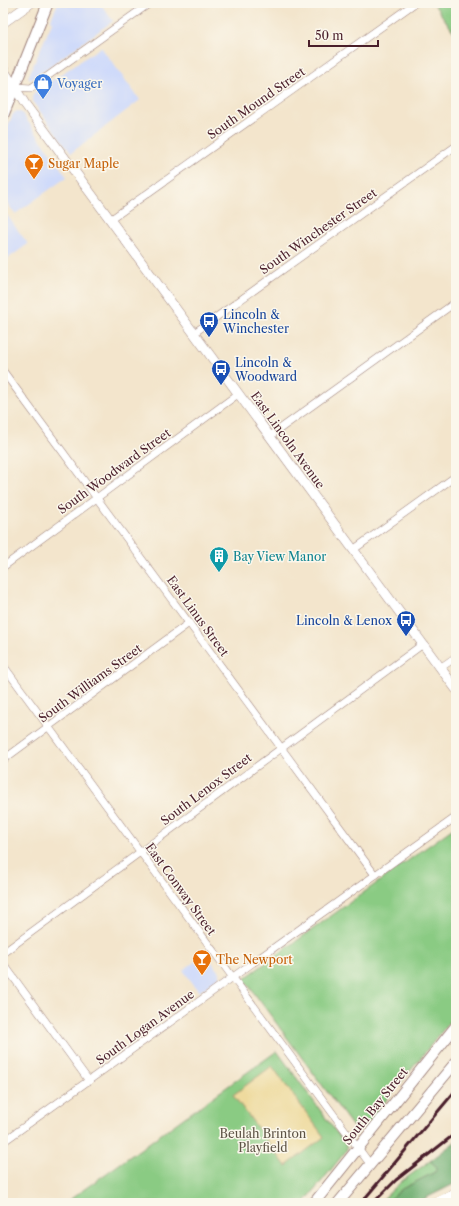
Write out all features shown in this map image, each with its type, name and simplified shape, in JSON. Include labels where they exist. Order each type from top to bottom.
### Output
[{"type":"highway","points":[[439,1203],[456,1195]]},
{"type":"main road","points":[[3,116],[48,3]]},
{"type":"main road","name":"South Bay Street","points":[[314,1203],[456,1026]]},
{"type":"main road","points":[[338,1203],[456,1062]]},
{"type":"street","points":[[3,23],[31,3]]},
{"type":"street","points":[[15,87],[31,88],[150,3]]},
{"type":"street","name":"South Mound Street","points":[[110,220],[414,3]]},
{"type":"street","name":"East Lincoln Avenue","points":[[3,69],[25,104],[456,689]]},
{"type":"street","name":"South Winchester Street","points":[[194,333],[456,146]]},
{"type":"street","points":[[270,436],[456,302]]},
{"type":"street","name":"East Linus Street","points":[[3,371],[375,876]]},
{"type":"street","name":"South Woodward Street","points":[[3,567],[238,394]]},
{"type":"street","points":[[353,550],[456,476]]},
{"type":"street","name":"South Williams Street","points":[[3,760],[189,623]]},
{"type":"street","name":"South Lenox Street","points":[[3,953],[423,644]]},
{"type":"street","points":[[440,668],[456,657]]},
{"type":"street","name":"East Conway Street","points":[[3,665],[370,1164]]},
{"type":"street","name":"South Logan Avenue","points":[[3,1142],[456,817]]},
{"type":"street","points":[[3,963],[90,1081]]},
{"type":"shaded area","points":[[58,3],[100,3],[113,21],[30,80],[28,77],[52,23],[51,19]]},
{"type":"shaded area","points":[[101,47],[140,100],[71,153],[33,102],[32,97],[34,93]]},
{"type":"shaded area","points":[[17,111],[22,113],[67,177],[15,214],[3,197],[3,138],[13,114]]},
{"type":"shaded area","points":[[3,210],[28,244],[3,262]]},
{"type":"shaded area","points":[[206,954],[219,972],[219,977],[199,992],[183,970]]},
{"type":"green space","points":[[433,3],[456,3],[456,35]]},
{"type":"green space","points":[[456,826],[456,1014],[364,1128],[357,1129],[353,1127],[246,982],[245,978]]},
{"type":"green space","name":"Beulah Brinton Playfield","points":[[277,1051],[347,1147],[346,1151],[304,1203],[65,1203]]},
{"type":"green space","points":[[456,1141],[456,1183],[416,1203],[386,1203],[402,1189],[435,1172],[437,1167],[430,1161]]},
{"type":"green space","points":[[430,1161],[437,1167],[435,1172],[402,1189],[386,1203],[379,1203],[402,1181]]},
{"type":"sand","points":[[272,1066],[324,1137],[286,1166],[233,1095]]},
{"type":"railway","points":[[361,1203],[456,1090]]},
{"type":"railway","points":[[373,1203],[396,1180],[456,1133]]},
{"type":"place","name":"Voyager","points":[[43,100]]},
{"type":"place","name":"Sugar Maple","points":[[34,180]]},
{"type":"place","name":"Lincoln & Winchester","points":[[209,338]]},
{"type":"place","name":"Lincoln & Woodward","points":[[221,386]]},
{"type":"place","name":"Bay View Manor","points":[[219,573]]},
{"type":"place","name":"Lincoln & Lenox","points":[[406,637]]},
{"type":"place","name":"The Newport","points":[[202,976]]}]
